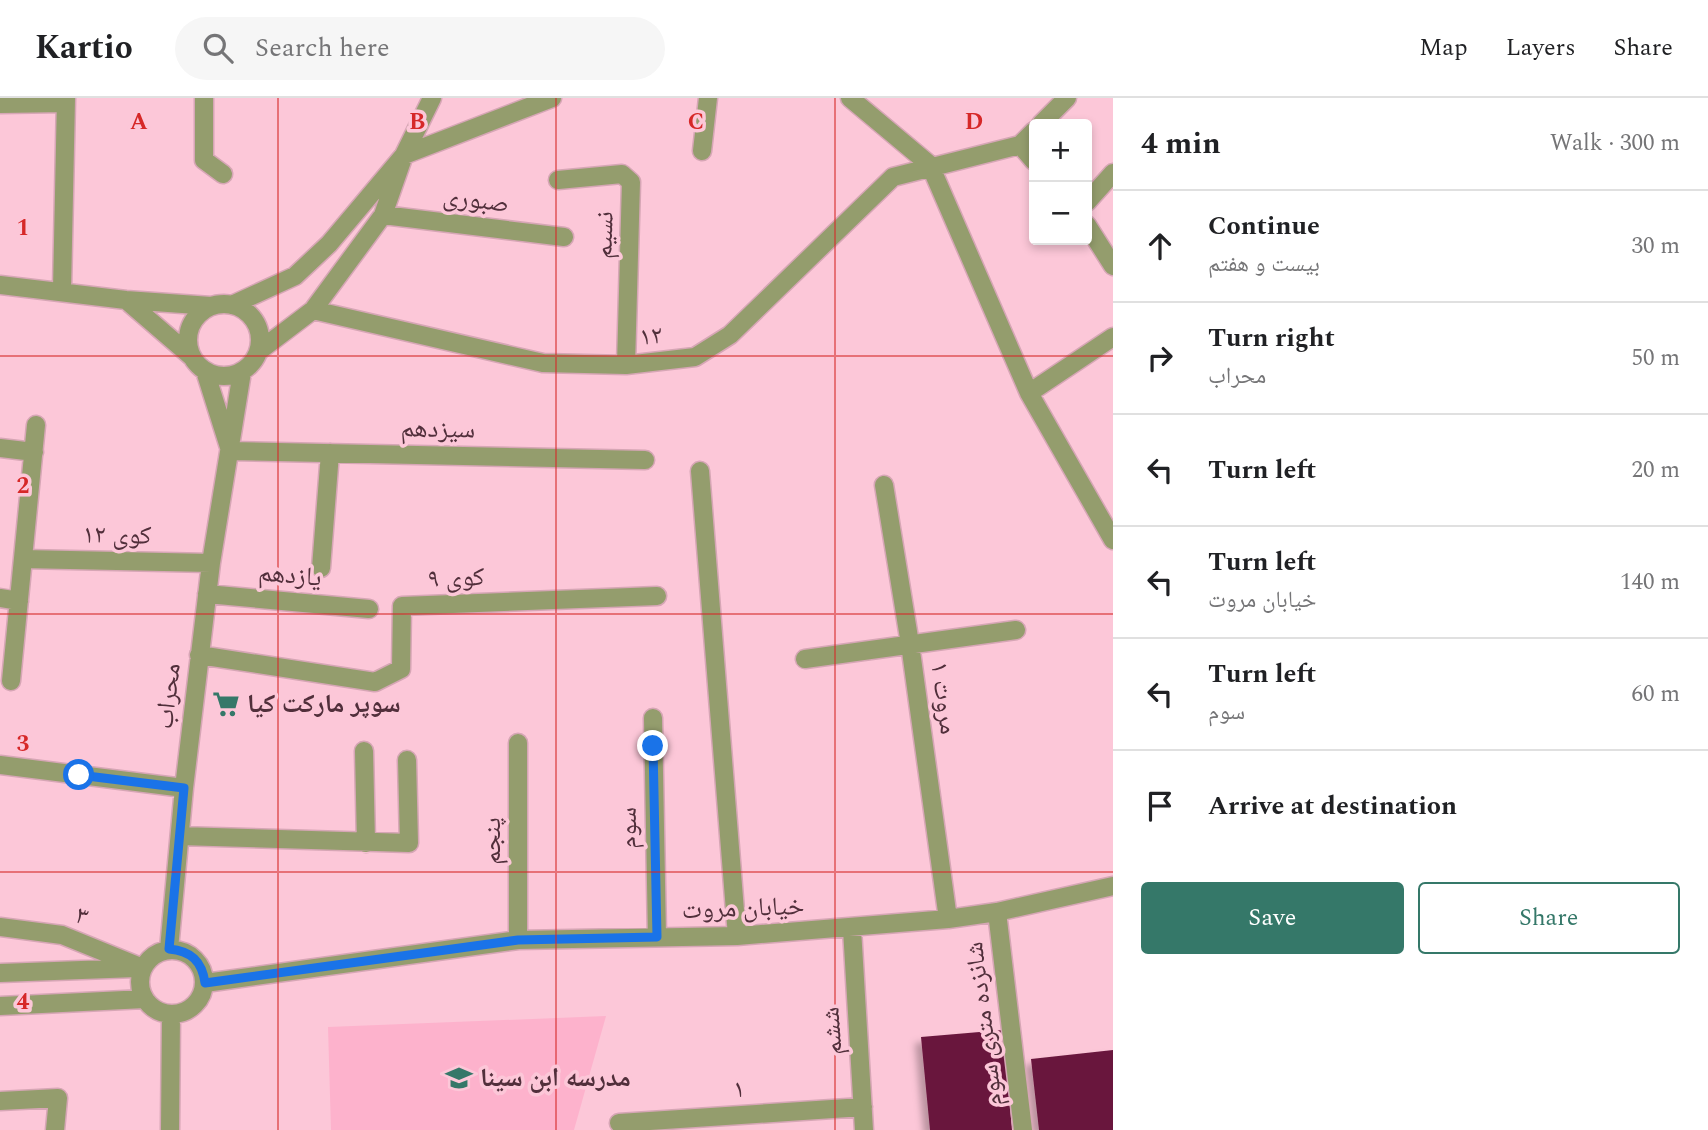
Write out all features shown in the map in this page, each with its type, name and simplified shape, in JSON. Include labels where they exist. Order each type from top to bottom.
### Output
[{"type":"street","points":[[204,98],[204,160],[223,174]]},
{"type":"street","points":[[0,285],[62,290],[126,300],[232,305],[295,276],[329,244],[404,155],[552,98]]},
{"type":"street","points":[[702,151],[708,98]]},
{"type":"street","points":[[850,98],[930,165],[1029,393],[1113,540]]},
{"type":"street","points":[[1046,119],[1067,98]]},
{"type":"street","points":[[205,371],[224,377],[242,372],[259,351],[313,310],[383,215],[426,100]]},
{"type":"street","points":[[0,104],[66,101],[62,290]]},
{"type":"street","points":[[1029,136],[1020,145],[1029,155]]},
{"type":"street","name":"۱۲","points":[[313,310],[543,363],[626,365],[695,357],[730,335],[893,177],[930,165],[1020,145]]},
{"type":"street","points":[[1092,196],[1113,173]]},
{"type":"street","name":"نسیم","points":[[558,180],[622,174],[631,182],[626,365]]},
{"type":"street","name":"صبوری","points":[[383,215],[564,237]]},
{"type":"street","points":[[1092,233],[1113,266]]},
{"type":"street","points":[[126,300],[205,371],[230,450]]},
{"type":"street","points":[[232,305],[252,317],[258,327],[259,351]]},
{"type":"street","points":[[192,358],[188,334],[201,313],[211,306]]},
{"type":"street","points":[[1029,393],[1113,337]]},
{"type":"street","name":"محراب","points":[[169,949],[199,655],[242,372]]},
{"type":"street","points":[[11,681],[36,425]]},
{"type":"street","points":[[0,448],[33,452]]},
{"type":"street","name":"سیزدهم","points":[[230,450],[645,460]]},
{"type":"street","points":[[321,568],[330,453]]},
{"type":"street","points":[[700,471],[737,936]]},
{"type":"street","name":"مروت ۱","points":[[884,485],[910,644],[948,919]]},
{"type":"street","name":"کوی ۱۲","points":[[23,559],[211,563]]},
{"type":"street","name":"یازدهم","points":[[207,594],[369,609]]},
{"type":"street","name":"کوی ۹","points":[[199,655],[375,682],[401,669],[402,606],[657,596]]},
{"type":"street","points":[[0,598],[19,601]]},
{"type":"street","points":[[805,659],[1016,630]]},
{"type":"street","name":"سوم","points":[[653,718],[657,937]]},
{"type":"street","name":"پنجم","points":[[518,743],[518,940]]},
{"type":"street","points":[[364,751],[366,843]]},
{"type":"street","points":[[180,836],[409,843],[407,761]]},
{"type":"street","points":[[0,765],[184,788]]},
{"type":"street","name":"خیابان مروت","points":[[205,983],[518,940],[737,936],[852,929],[948,919],[997,912],[1113,886]]},
{"type":"street","name":"شانزده متری سوم","points":[[997,912],[1023,1130]]},
{"type":"street","name":"۳","points":[[0,927],[62,935],[143,968]]},
{"type":"street","name":"ششم","points":[[852,929],[864,1130]]},
{"type":"street","points":[[169,949],[190,954],[198,962],[205,983],[198,1002],[190,1009],[171,1015],[151,1007],[141,989],[143,968],[149,959],[169,949]]},
{"type":"street","points":[[0,973],[143,968]]},
{"type":"street","points":[[0,1006],[145,999]]},
{"type":"street","points":[[170,1130],[171,1015]]},
{"type":"street","points":[[0,1101],[58,1098],[55,1130]]},
{"type":"street","name":"۱","points":[[619,1123],[863,1107]]},
{"type":"shaded area","name":"مدرسه ابن سینا","points":[[606,1016],[574,1130],[331,1130],[328,1027]]},
{"type":"building","points":[[1003,1030],[1012,1130],[930,1130],[921,1037]]},
{"type":"building","points":[[1113,1050],[1113,1130],[1039,1130],[1031,1059]]},
{"type":"place","name":"سوپر مارکت کیا","points":[[226,704]]},
{"type":"place","name":"مدرسه ابن سینا","points":[[459,1078]]},
{"type":"route","points":[[79,775],[184,788],[169,949],[190,954],[198,962],[205,983],[518,940],[657,937],[653,746]]}]
